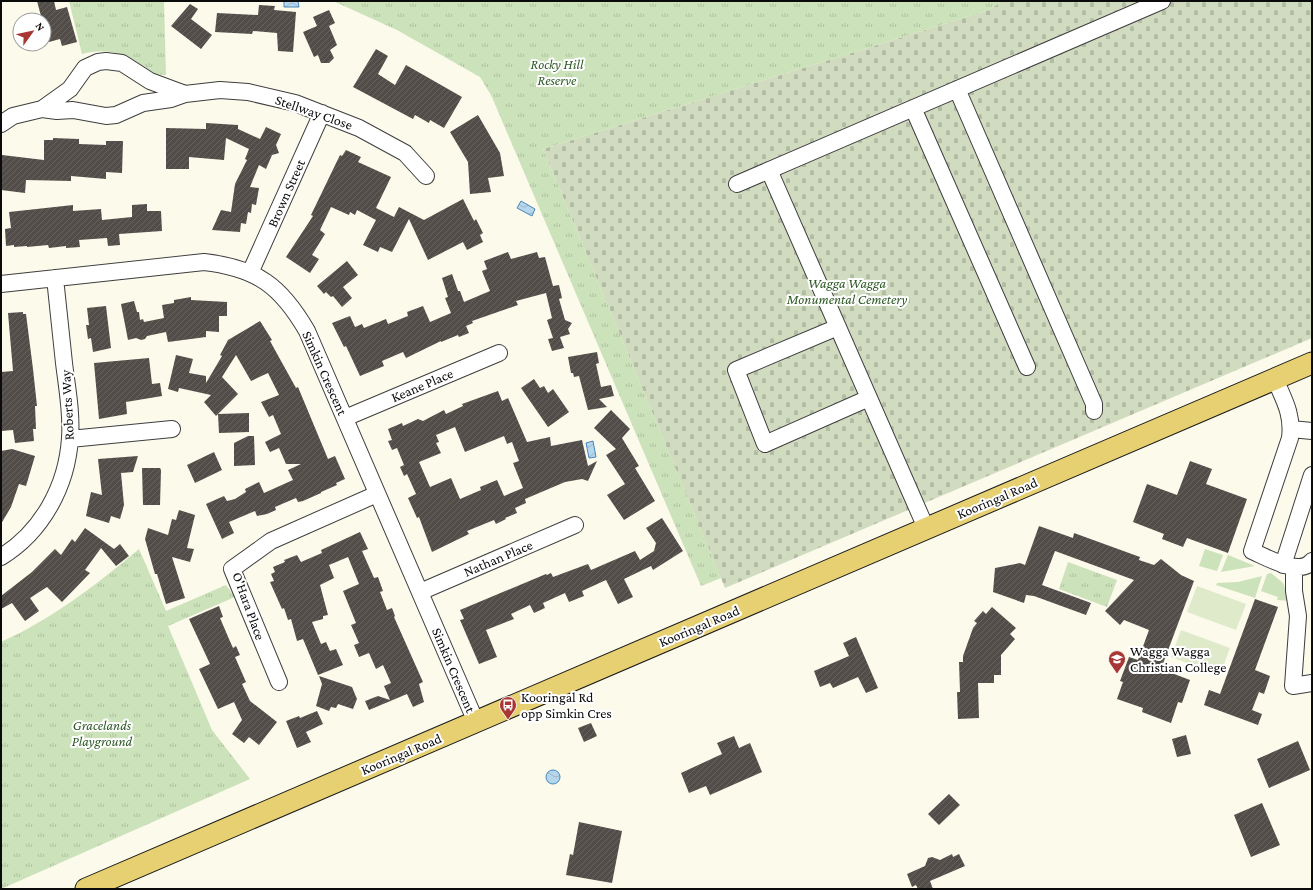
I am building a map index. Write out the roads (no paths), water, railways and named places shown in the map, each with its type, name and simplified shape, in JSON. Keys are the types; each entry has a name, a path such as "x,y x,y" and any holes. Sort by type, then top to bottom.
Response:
{"main road":[{"name":"Kooringal Road","path":"86,889 1312,363"}],"street":[{"path":"737,184 1162,1"},
{"name":"Stellway Close","path":"42,109 70,89 85,68 106,61 122,63 150,81 185,94"},
{"path":"956,89 1094,404 1094,411"},
{"name":"Stellway Close","path":"1,124 13,116 42,109 57,111 73,110 106,116 116,115 143,103 170,99 185,94 220,90 248,92 295,103 359,128 398,148 412,159 426,176"},
{"path":"913,108 1027,367"},
{"name":"Brown Street","path":"250,273 322,113"},
{"path":"769,170 926,528"},
{"name":"Simkin Crescent","path":"1,284 204,262 237,267 266,282 282,296 296,312 307,331 476,722"},
{"name":"Roberts Way","path":"1,557 28,536 46,513 59,488 70,439 70,413 55,278"},
{"path":"838,327 736,370 765,444 869,398"},
{"name":"Keane Place","path":"345,418 499,353"},
{"path":"1275,379 1288,408 1292,425 1252,551 1288,566 1300,568 1311,563 1312,561"},
{"path":"70,439 172,429"},
{"path":"1291,429 1312,431"},
{"path":"1312,475 1288,566 1294,591 1305,615 1293,686 1312,683"},
{"name":"O'Hara Place","path":"279,682 232,569 271,541 377,494"},
{"name":"Nathan Place","path":"420,592 575,525"}],"water":[{"path":"284,1 298,1 299,7 284,7"},
{"path":"521,201 535,209 532,216 517,208"},
{"path":"593,441 596,457 589,458 586,443"},
{"path":"550,770 556,770 560,774 560,780 556,784 550,784 546,780 546,774"}],"place":[{"name":"Wagga Wagga Christian College","path":"1117,674"},
{"name":"Kooringal Rd opp Simkin Cres","path":"508,720"}],"park label":[{"name":"Rocky Hill Reserve","path":"557,72"},
{"name":"Wagga Wagga Monumental Cemetery","path":"847,292"},
{"name":"Gracelands Playground","path":"102,734"}]}
